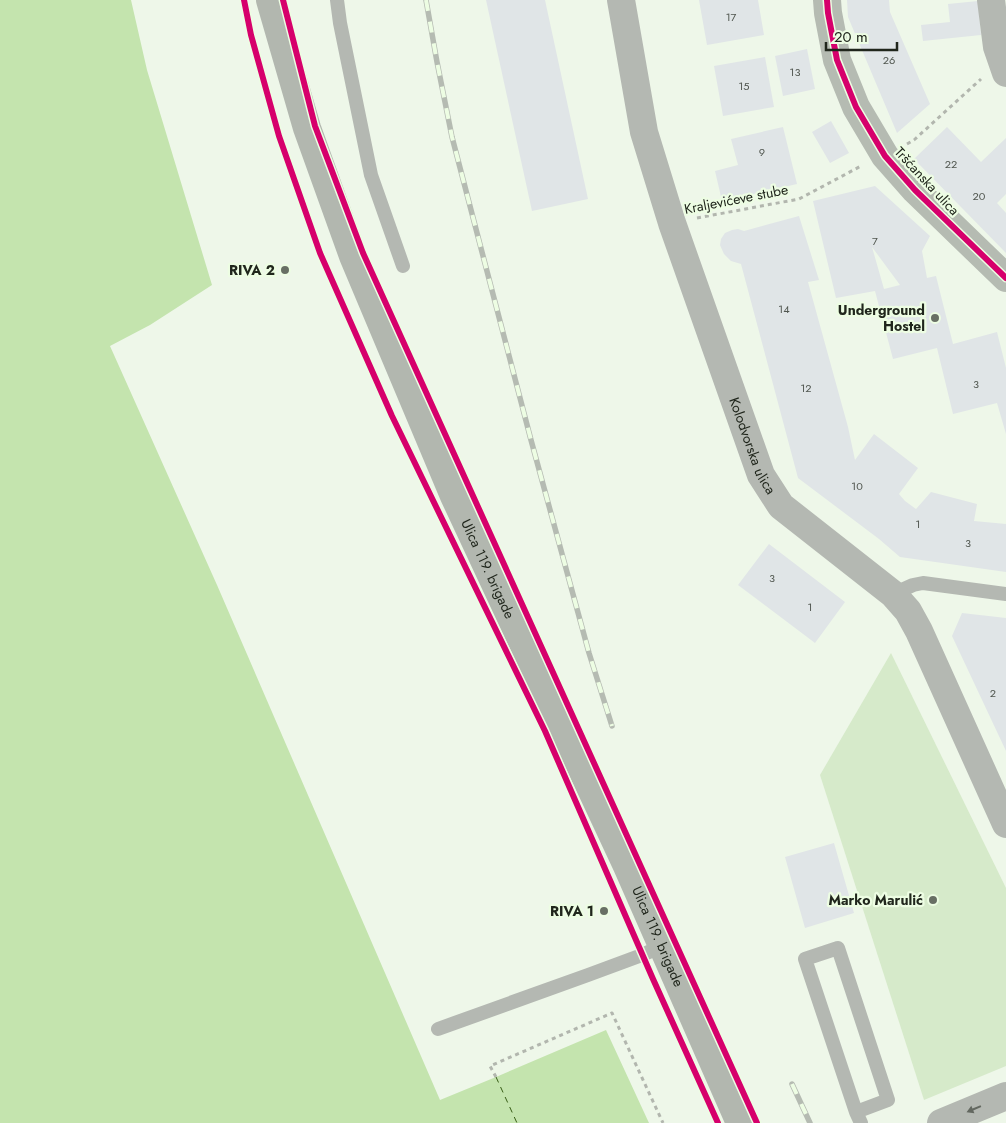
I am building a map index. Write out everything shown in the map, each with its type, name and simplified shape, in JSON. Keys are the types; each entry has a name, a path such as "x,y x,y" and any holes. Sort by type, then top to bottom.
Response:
{"main road":[{"name":"Ulica 119. brigade","path":"270,0 307,128 353,256 454,496 619,848 740,1123"},
{"name":"Tršćanska ulica","path":"827,0 837,60 856,107 885,156 915,190 1006,278"}],"street":[{"name":"Kolodvorska ulica","path":"621,0 644,132 672,223 761,475 780,506 893,594 908,611 919,631 1006,824"},
{"path":"991,0 997,47 1004,67"},
{"path":"941,1123 1006,1096"}],"lane":[{"path":"337,0 371,175 403,266"},
{"path":"893,594 913,585 923,583 1006,594"},
{"path":"438,1029 662,946"},
{"path":"838,948 888,1100 858,1118 805,959 838,948"}],"path":[{"path":"496,1077 490,1066 612,1013 663,1123"}],"shaded area":[{"path":"0,0 131,0 147,70 212,285 150,325 110,346 217,585 440,1100 606,1030 649,1123 0,1123"},
{"path":"891,653 1006,888 1006,1066 924,1100 820,775"}],"building":[{"path":"486,0 545,0 588,199 532,211"},
{"path":"699,0 758,0 764,35 707,45"},
{"path":"847,0 889,0 890,12 930,104 897,133 848,17"},
{"path":"978,1 981,35 923,41 921,25 950,22 948,4"},
{"path":"807,49 815,89 783,96 775,56"},
{"path":"765,57 774,107 723,116 714,66"},
{"path":"831,121 849,153 830,163 812,132"},
{"path":"783,127 797,184 722,201 715,171 738,165 731,139"},
{"path":"947,127 981,162 1006,138 1006,194 997,203 1006,213 1006,253 914,159"},
{"path":"875,186 930,236 922,251 927,278 936,276 953,344 997,332 1006,368 1006,434 997,403 953,414 937,348 893,359 875,291 836,298 813,201","holes":["872,247 900,285 884,289"]},
{"path":"799,216 819,280 808,282 848,427 855,460 874,434 918,468 899,494 916,509 931,492 977,504 974,521 1006,524 1006,572 900,557 798,478 741,264 731,261 724,254 720,245 725,233 732,230 744,231"},
{"path":"769,544 845,602 815,643 738,585"},
{"path":"962,613 1006,618 1006,751 952,636"},
{"path":"834,843 854,913 805,928 785,857"}],"ferry route":[{"path":"496,1077 517,1123"}],"railway":[{"path":"426,0 452,137 531,440 589,653 612,726"},
{"path":"792,1084 810,1123"}],"cycle path":[{"path":"244,0 251,35 279,136 320,253 392,416 545,731 718,1123"},
{"path":"283,0 315,126 363,253 757,1123"},
{"path":"827,0 837,60 856,107 885,156 915,190 1006,278"}],"place":[{"name":"RIVA 2","path":"285,270"},
{"name":"Underground Hostel","path":"935,318"},
{"name":"Marko Marulić","path":"933,900"},
{"name":"RIVA 1","path":"604,911"}]}
